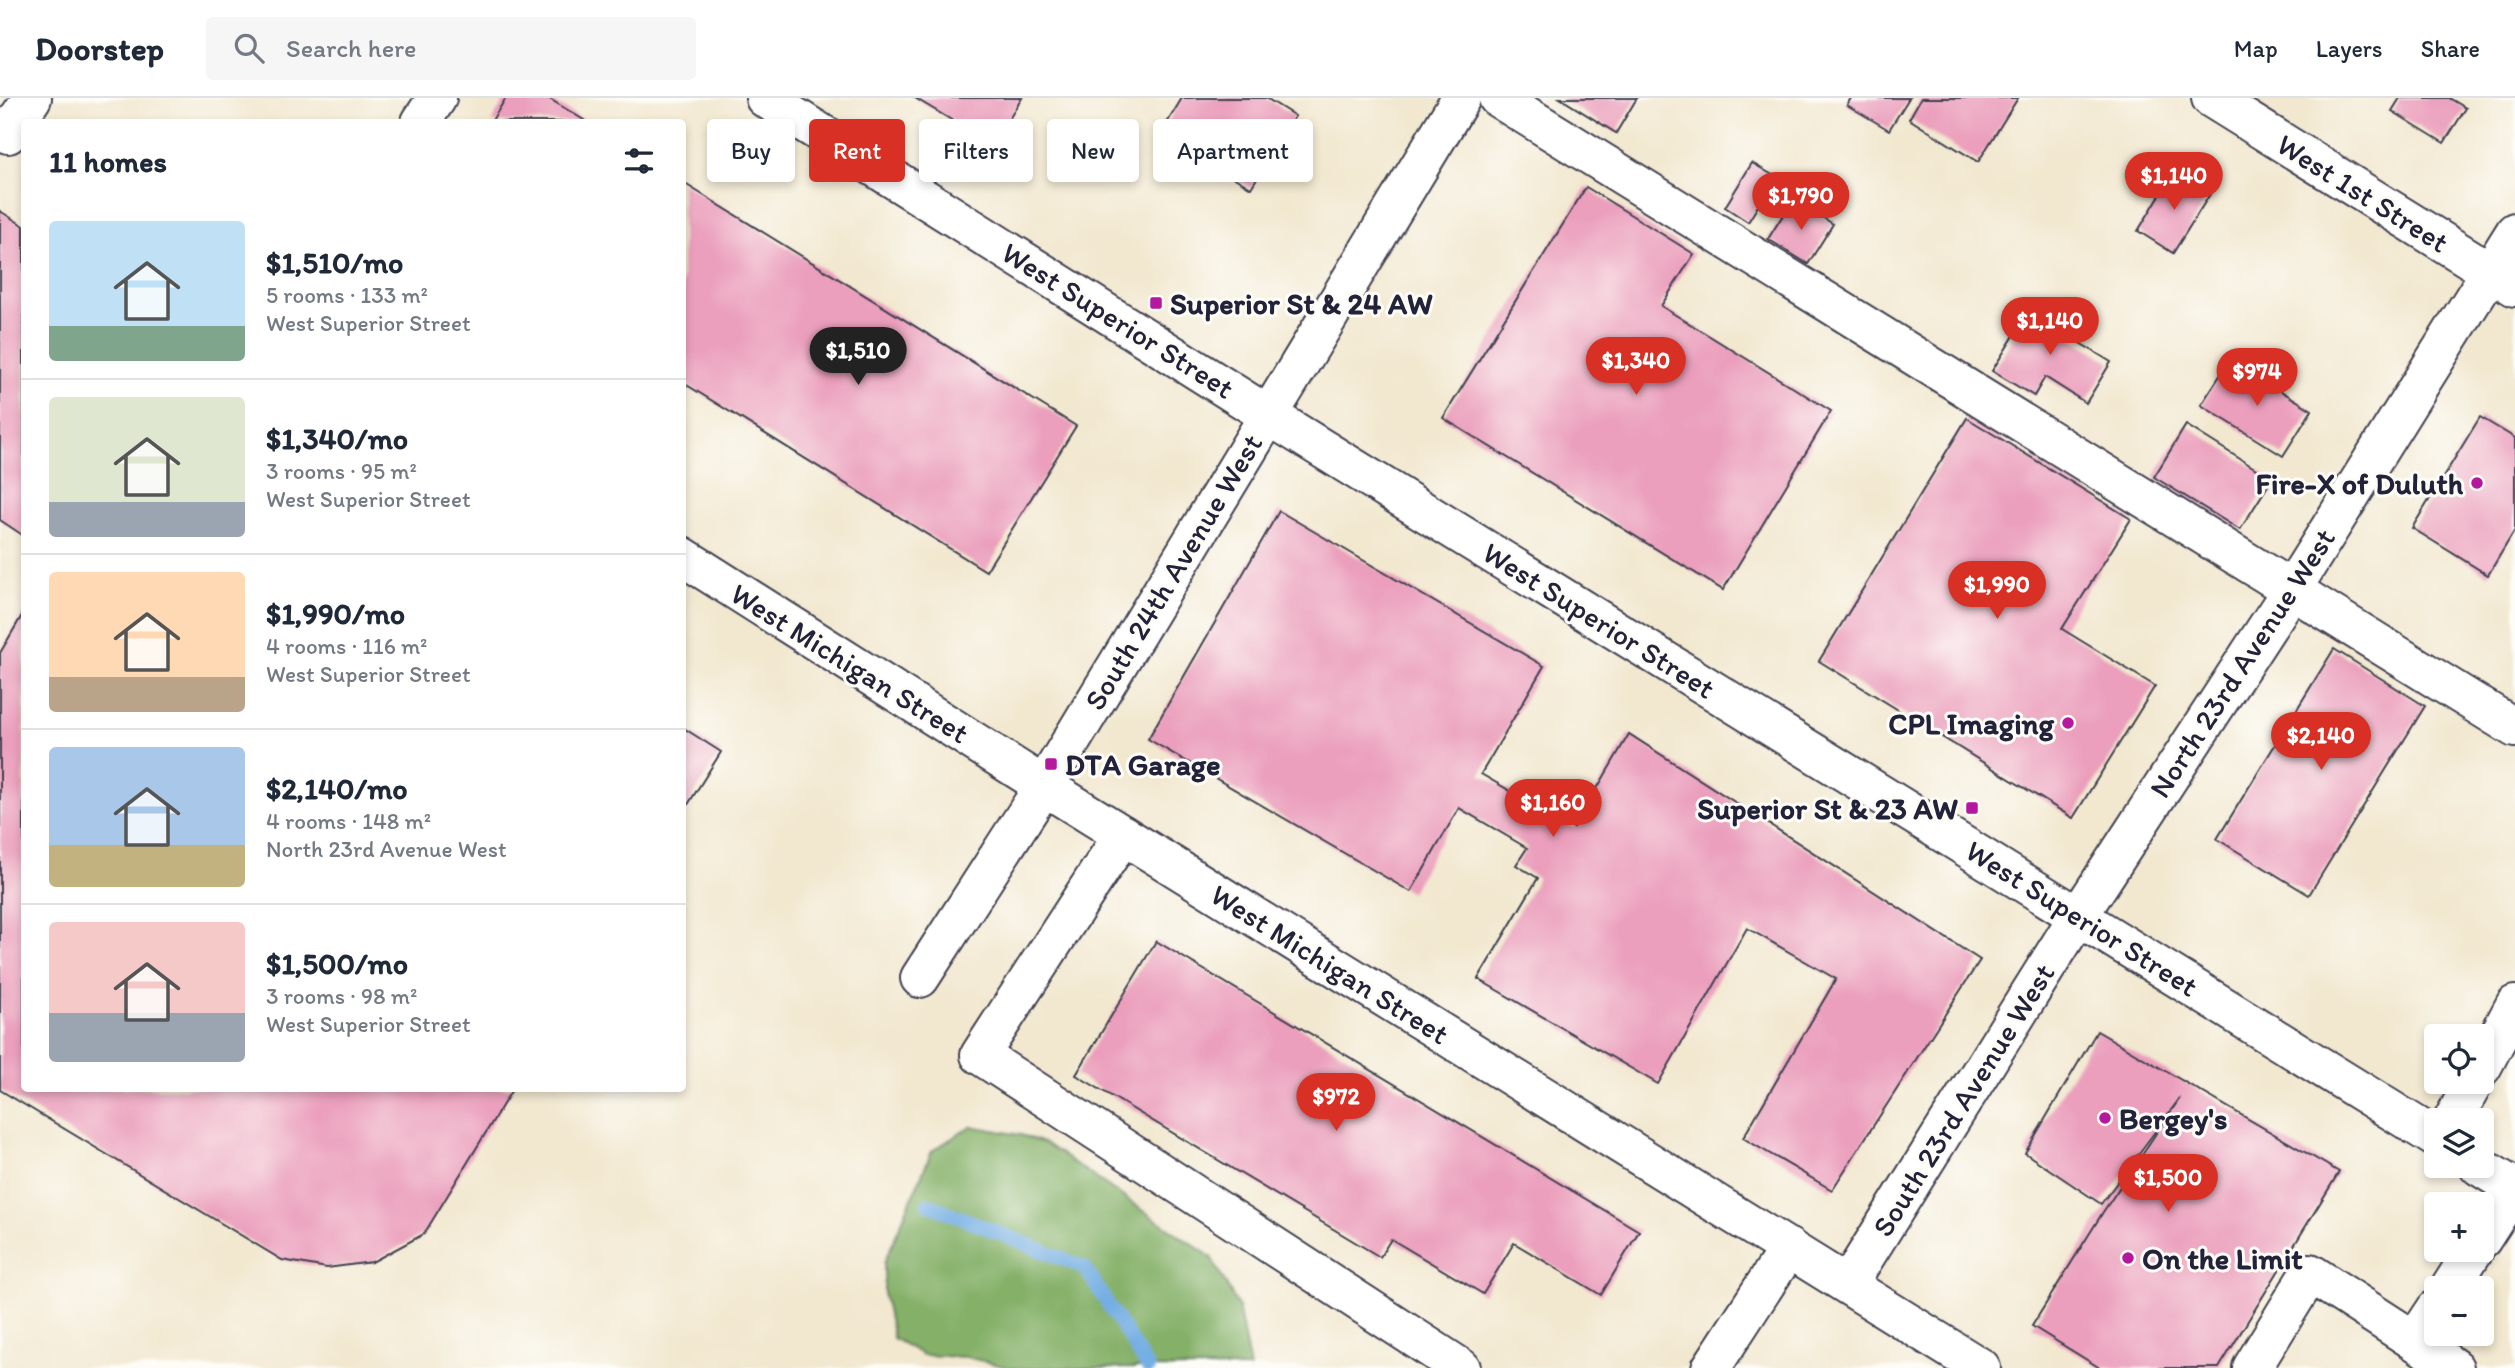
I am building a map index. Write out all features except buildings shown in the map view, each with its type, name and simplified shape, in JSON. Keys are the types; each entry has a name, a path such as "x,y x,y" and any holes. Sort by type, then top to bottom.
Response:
{"street":[{"path":"11,135 32,98"},
{"path":"423,119 437,98"},
{"name":"West Superior Street","path":"765,98 1268,415 2424,1131"},
{"name":"South 24th Avenue West","path":"920,978 1044,786 1461,98"},
{"path":"1498,98 2515,727"},
{"name":"West 1st Street","path":"2211,98 2502,279"},
{"name":"North 23rd Avenue West","path":"2079,915 2292,589 2502,279 2515,232"},
{"name":"West Michigan Street","path":"686,559 1044,786 1980,1368"},
{"path":"1123,835 980,1055 1461,1368"},
{"name":"South 23rd Avenue West","path":"1848,1284 2079,915"},
{"path":"2494,1044 2515,1005"},
{"path":"2494,1175 2515,1188 2494,1220"},
{"path":"1711,1368 1789,1248"},
{"path":"2252,1368 2310,1273 2454,1368"},
{"path":"2415,1341 2424,1327"}],"green space":[{"path":"971,1126 1021,1135 1046,1144 1211,1257 1238,1306 1250,1368 1011,1368 966,1357 923,1355 893,1338 884,1296 884,1263 932,1151"}],"waterway":[{"path":"928,1204 1085,1268 1148,1368"}],"place":[{"name":"Superior St & 24 AW","path":"1156,303"},
{"name":"Fire-X of Duluth","path":"2477,483"},
{"name":"CPL Imaging","path":"2068,723"},
{"name":"DTA Garage","path":"1051,764"},
{"name":"Superior St & 23 AW","path":"1972,808"},
{"name":"Bergey's","path":"2105,1118"},
{"name":"On the Limit","path":"2128,1258"}]}
